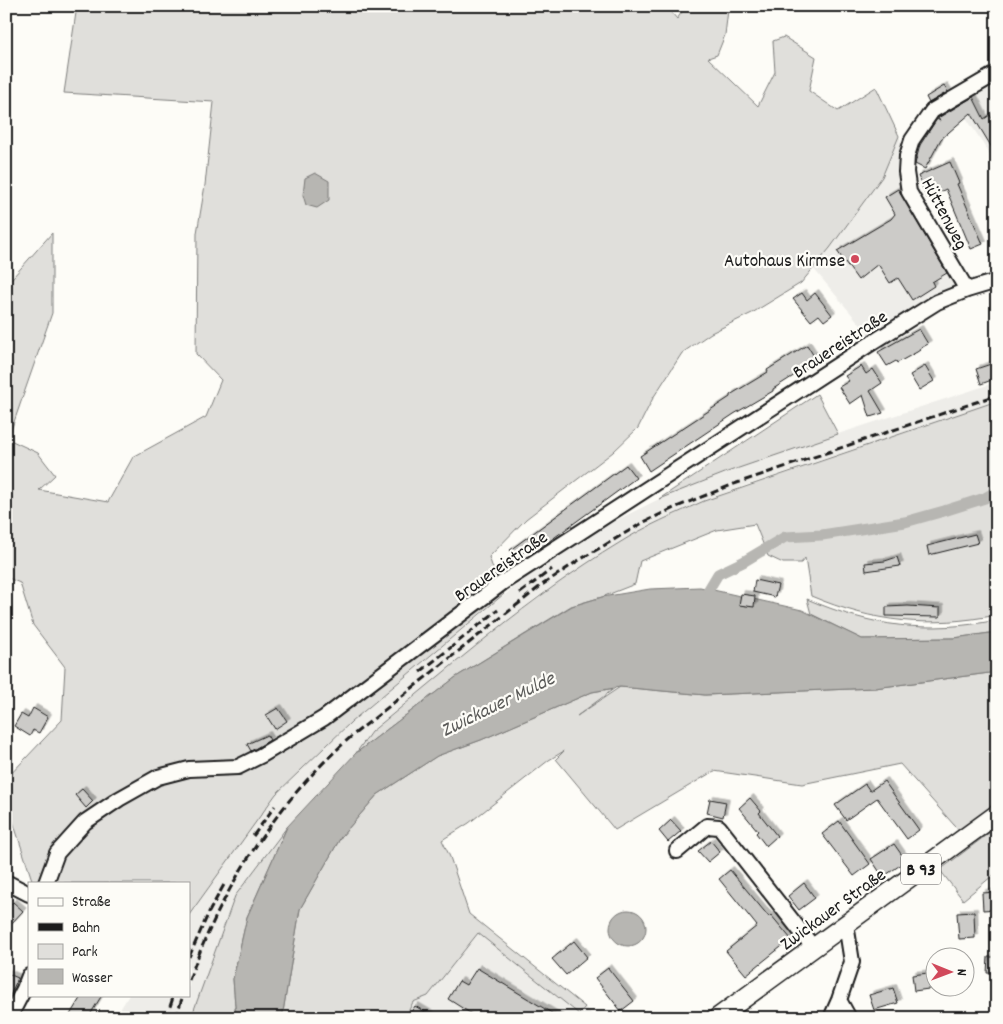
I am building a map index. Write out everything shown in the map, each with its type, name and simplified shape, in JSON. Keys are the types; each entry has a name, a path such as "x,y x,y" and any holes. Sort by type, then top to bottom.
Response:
{"main road":[{"name":"Zwickauer Straße","path":"717,1018 997,814"}],"street":[{"name":"Hüttenweg","path":"967,290 909,192 906,172 907,156 912,140 932,111 997,73"},
{"name":"Brauereistraße","path":"46,882 57,853 85,822 119,798 158,777 189,769 238,768 318,722 502,583 937,302 997,281"},
{"path":"677,851 707,826 719,827 814,947"},
{"path":"6,882 28,893"},
{"path":"831,1018 852,962 846,924"},
{"path":"9,1018 28,979"},
{"path":"839,1000 849,1018"}],"shaded area":[{"path":"997,75 997,167 956,103"},
{"path":"899,136 907,156 906,172 967,290 875,342 813,268 882,177"},
{"path":"997,382 997,401 738,488 667,517 620,542 537,597 371,732 356,753 286,828 235,896 191,1018 115,1018 128,996 190,996 190,914 276,794 351,722 530,574 611,523 659,499 698,482"},
{"path":"478,933 579,1014 585,1007 595,1018 405,1018 413,1002 428,996"}],"green space":[{"path":"77,6 666,6 677,19 686,6 730,6 725,35 717,55 708,58 758,106 775,72 773,41 784,37 816,57 809,91 838,111 876,87 899,136 882,177 830,248 801,283 752,313 711,333 682,353 653,398 638,428 613,452 526,519 489,557 501,591 504,594 351,722 276,794 190,914 190,882 33,882 6,800 6,779 62,720 65,667 33,625 20,583 6,577 6,285 52,233 52,313 8,439 38,453 55,475 39,490 108,502 133,457 206,417 221,380 196,354 197,233 205,185 214,102 64,93"},
{"path":"817,394 838,434 730,471 659,499"},
{"path":"997,401 997,615 972,619 925,622 880,617 858,612 811,596 805,558 801,563 783,563 768,556 755,524 717,530 640,561 635,584 602,597 571,606 456,677 356,753 371,732 492,633 554,586 640,531 704,501"},
{"path":"807,599 854,616 900,625 947,627 997,620 997,632 954,638 862,639 811,614"},
{"path":"997,672 997,809 962,834 900,764 802,784 714,771 615,830 556,759 564,751 549,760 469,823 442,840 450,857 469,914 585,1007 579,1014 478,933 428,996 413,1002 405,1018 282,1018 300,909 341,837 377,795 437,756 481,740 592,692 615,688 577,716 620,687 705,695 875,688"},
{"path":"287,827 247,917 233,979 236,1018 191,1018 235,896"},
{"path":"997,827 997,872 963,900 940,870"}],"water":[{"path":"315,173 329,181 329,200 317,208 306,205 303,195 305,178"},
{"name":"Zwickauer Mulde","path":"700,587 802,610 862,639 954,638 997,632 997,672 875,688 705,695 620,687 592,692 481,740 437,756 377,795 341,837 300,909 282,1018 236,1018 233,979 247,917 287,827 356,753 456,677 572,606 602,597 650,589"},
{"path":"628,910 635,911 641,915 645,921 645,935 641,941 635,945 628,946 621,945 615,941 611,935 610,928 611,921 615,915 621,911"}],"building":[{"path":"944,86 948,92 929,103 926,97"},
{"path":"973,97 984,119 990,115 997,128 997,156 971,113 941,139 925,169 915,164 920,145 937,119 940,121 938,118"},
{"path":"950,162 959,183 957,184 983,244 971,249 946,189 927,198 918,176"},
{"path":"898,189 947,273 932,282 934,286 912,300 898,278 890,283 878,264 858,280 837,251 891,219 895,214 885,197"},
{"path":"802,293 807,300 815,293 832,315 824,321 819,315 811,321 793,299"},
{"path":"919,329 928,344 897,363 896,361 887,366 878,352"},
{"path":"807,345 817,361 649,471 640,456"},
{"path":"997,362 997,378 981,384 976,369"},
{"path":"861,366 866,374 873,369 882,383 870,391 883,413 870,417 863,395 850,404 839,387 849,381 845,376"},
{"path":"925,366 934,381 919,390 910,375"},
{"path":"626,465 636,478 540,548 536,543 517,558 510,550"},
{"path":"975,534 978,543 929,555 927,546"},
{"path":"897,557 900,566 866,571 865,563 885,561"},
{"path":"755,580 778,585 775,597 753,592"},
{"path":"741,594 755,596 754,607 739,605"},
{"path":"886,607 940,608 940,617 886,616"},
{"path":"33,708 48,717 39,733 33,730 30,736 14,726 21,714 28,718"},
{"path":"278,708 287,721 275,729 266,715"},
{"path":"267,735 270,740 251,751 247,744"},
{"path":"884,781 919,830 907,839 877,798 846,820 835,805 865,784 870,791"},
{"path":"82,789 93,801 86,808 75,795"},
{"path":"750,798 777,836 766,846 756,833 758,831 739,808"},
{"path":"710,799 726,802 723,817 707,813"},
{"path":"671,820 681,831 668,842 659,831"},
{"path":"839,821 870,864 854,876 822,834"},
{"path":"711,841 720,852 708,862 698,851"},
{"path":"894,844 906,861 883,877 871,859"},
{"path":"730,870 769,917 771,915 791,939 746,975 726,951 757,926 719,879"},
{"path":"804,883 815,898 799,910 788,896"},
{"path":"997,892 997,909 983,910 982,893"},
{"path":"13,902 23,911 11,924 6,920 6,909"},
{"path":"974,912 975,938 959,939 957,913"},
{"path":"574,941 587,957 566,975 552,959"},
{"path":"988,957 997,957 997,973 987,973"},
{"path":"477,968 560,1018 495,1018 485,1011 481,1018 478,1018 448,999 459,981 466,985"},
{"path":"608,968 634,1001 621,1011 595,978"},
{"path":"6,973 18,978 6,1004"},
{"path":"926,973 926,989 914,991 912,975"},
{"path":"893,988 898,1003 874,1010 869,995"},
{"path":"81,996 101,996 88,1018 68,1018"},
{"path":"415,1006 435,1018 407,1018"}],"waterway":[{"path":"709,589 718,574 743,562 785,537 822,535 905,522 985,498 997,491"}],"railway":[{"path":"190,978 218,911 236,879 255,847 300,788 353,735 542,585 576,562 644,522 674,508 734,484 997,395"},
{"path":"520,593 552,569"},
{"path":"420,672 498,610"},
{"path":"253,836 275,806"},
{"path":"190,955 209,912 225,883"},
{"path":"166,1018 174,996"},
{"path":"176,1018 183,996"}],"place":[{"name":"Autohaus Kirmse","path":"855,259"}]}
